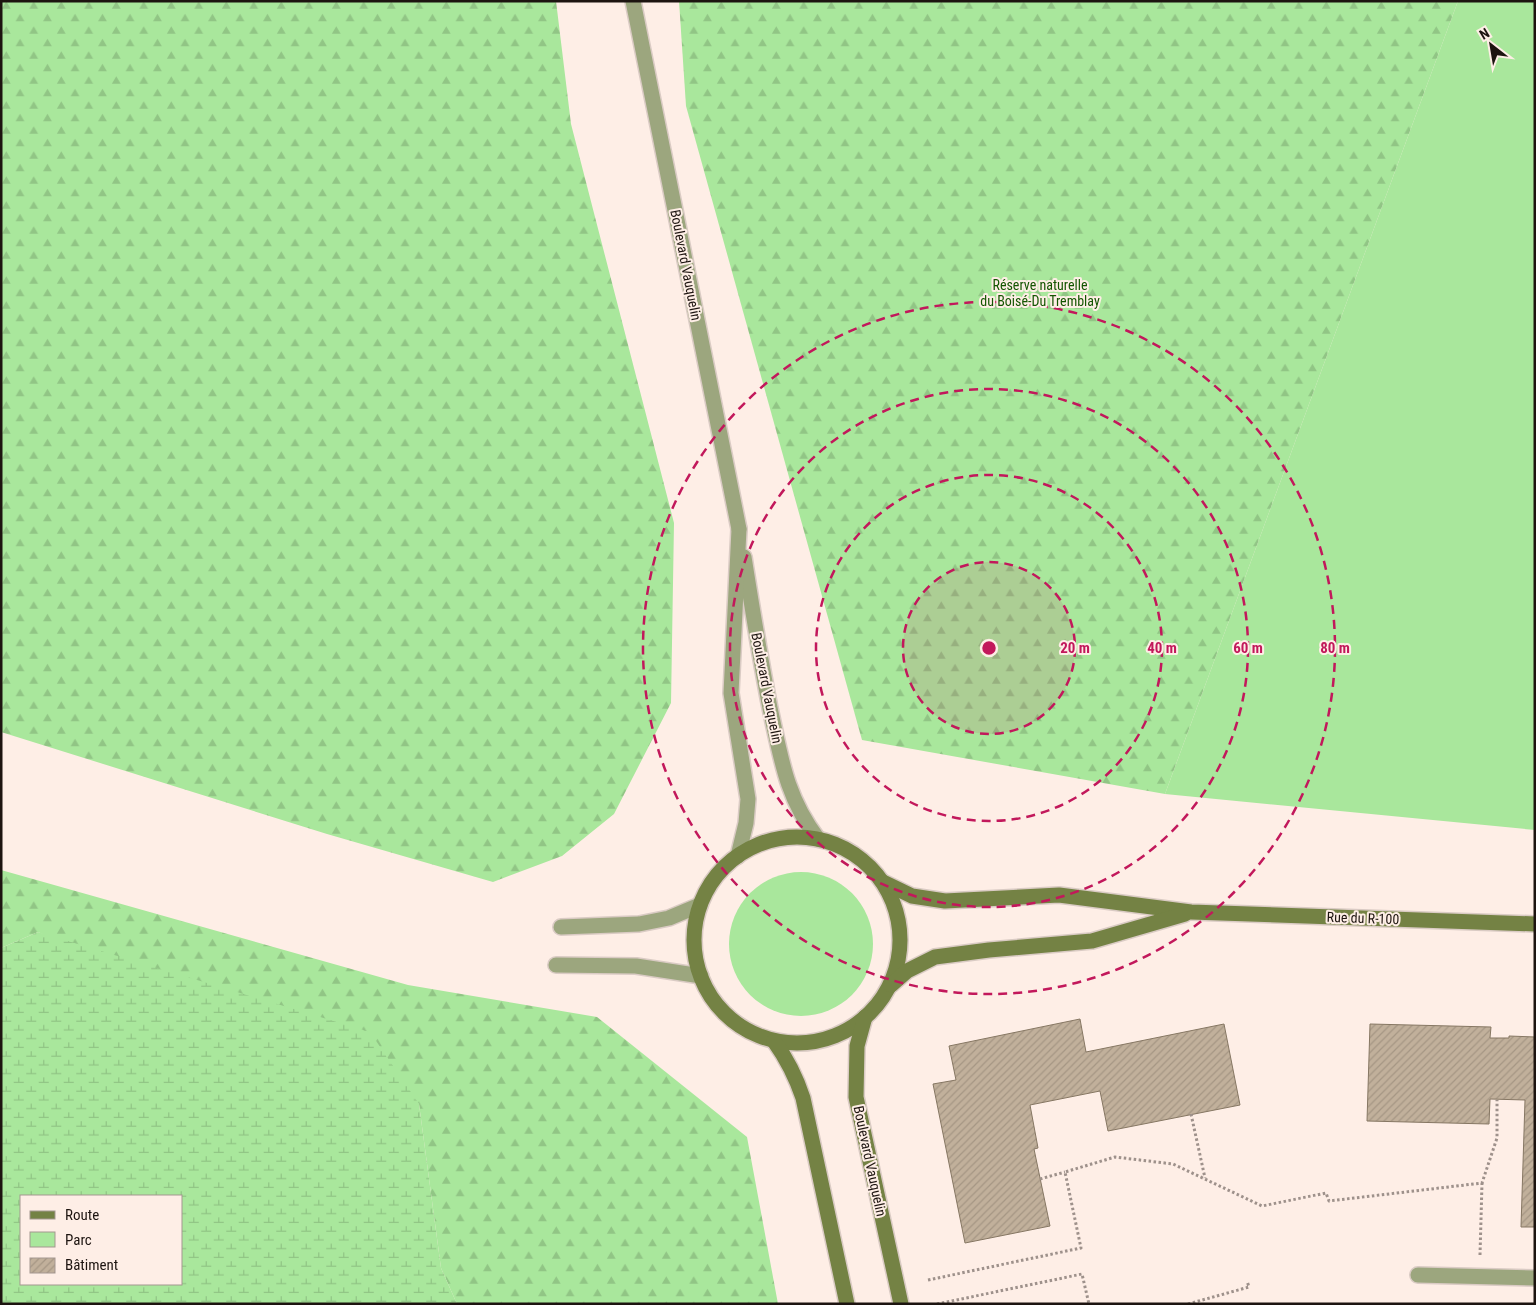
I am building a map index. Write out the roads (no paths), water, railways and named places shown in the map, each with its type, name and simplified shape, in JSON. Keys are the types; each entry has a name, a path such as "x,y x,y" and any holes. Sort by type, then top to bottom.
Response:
{"street":[{"name":"Boulevard Vauquelin","path":"632,1 740,528 764,677 781,758 789,790 806,824 818,839"},
{"name":"Boulevard Vauquelin","path":"738,856 746,823 748,799 731,694 740,528"},
{"path":"797,837 818,839 837,845 854,854 870,866 883,882 899,922 900,944 897,966 889,987 878,1003 865,1017 849,1028 832,1037 803,1042 774,1040 755,1034 737,1024 709,994 696,959 694,941 695,922 700,905 709,886 722,870 738,856 756,846 776,839 797,837"},
{"name":"Rue du R-100","path":"883,882 912,896 944,901 1059,895 1191,912 1535,924"},
{"path":"561,927 639,924 669,918 700,905"},
{"name":"Rue du R-100","path":"889,987 907,971 936,957 989,950 1092,941 1191,912"},
{"path":"556,965 636,966 701,976"},
{"name":"Boulevard Vauquelin","path":"865,1017 857,1046 856,1097 901,1304"},
{"path":"774,1040 786,1057 803,1098 846,1304"},
{"path":"1418,1275 1535,1278"}],"park label":[{"name":"Réserve naturelle du Boisé-Du Tremblay","path":"1040,294"}]}
